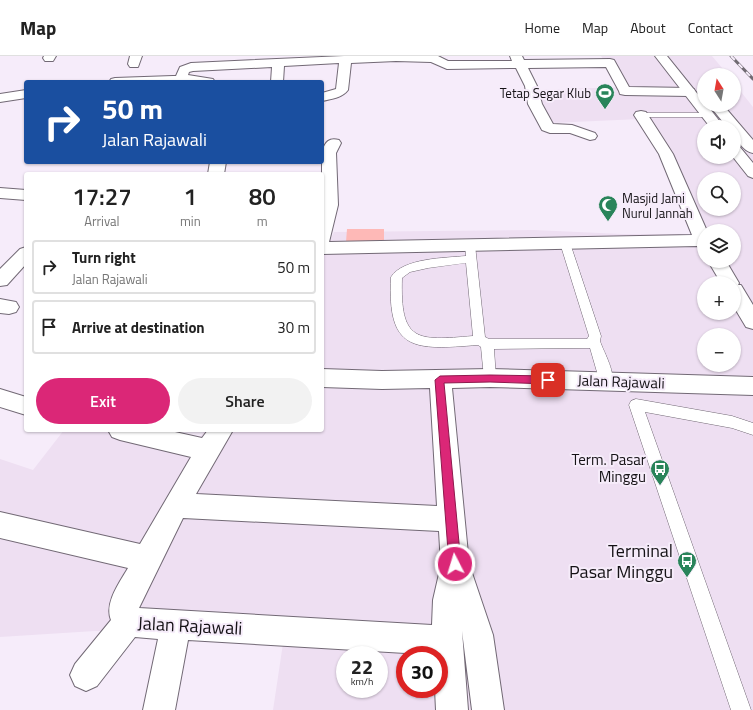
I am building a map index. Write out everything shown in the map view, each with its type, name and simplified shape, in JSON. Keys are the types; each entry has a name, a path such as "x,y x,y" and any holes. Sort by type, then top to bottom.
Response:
{"street":[{"path":"661,56 689,92 697,98"},
{"path":"676,56 685,67"},
{"path":"181,78 184,70 191,67 278,62 432,58 447,65 519,60 607,60 631,91 689,92"},
{"path":"324,96 338,93 342,90 345,60"},
{"path":"519,60 531,86 535,104 547,127 550,129 572,129 590,136"},
{"path":"277,80 278,62"},
{"path":"174,80 181,78 195,80"},
{"path":"0,98 24,94"},
{"path":"714,112 753,149"},
{"path":"642,115 666,154 697,227"},
{"path":"324,230 330,205 329,153 331,146 334,143"},
{"path":"741,158 753,173"},
{"path":"0,193 24,195"},
{"path":"324,248 471,252 565,243 697,241"},
{"path":"0,280 24,255"},
{"path":"741,302 753,322"},
{"name":"Jalan Rajawali","path":"324,378 440,380 490,378 753,386"},
{"path":"440,380 455,564 478,635 488,710"},
{"path":"139,432 214,440"},
{"name":"Jalan Rajawali","path":"214,440 126,600 123,614 128,622 447,641"},
{"path":"177,505 452,519"},
{"path":"0,525 135,556 147,561"},
{"path":"452,710 447,641 447,600 455,564"},
{"path":"86,675 128,622"},
{"path":"159,710 176,625"}],"lane":[{"path":"642,115 662,115 697,112"},
{"path":"565,243 595,336 594,341 605,372 606,382"},
{"path":"490,378 483,342 471,252 406,269 397,277 396,290 399,314 407,334 418,340 437,343 483,342 581,346 594,341"},
{"path":"741,710 636,404 732,422 753,429"}],"shaded area":[{"path":"601,56 712,56 722,68 697,68 697,112 741,112 741,92 753,107 753,710 273,710 284,637 95,631 0,637 0,459 33,470 62,432 159,432 197,442 204,432 324,432 324,253 334,232 534,230 622,234 697,234 697,268 741,268 741,224 698,224 640,119 551,123 537,90 622,87"},
{"path":"347,229 384,229 384,242 346,242"}],"railway":[{"path":"731,56 753,79"}],"place":[{"name":"Tetap Segar Klub","path":"605,110"},
{"name":"Masjid Jami Nurul Jannah","path":"608,222"},
{"name":"Term. Pasar Minggu","path":"660,486"},
{"name":"Terminal Pasar Minggu","path":"687,578"}],"route":[{"path":"455,564 440,380 490,378 548,380"}]}
